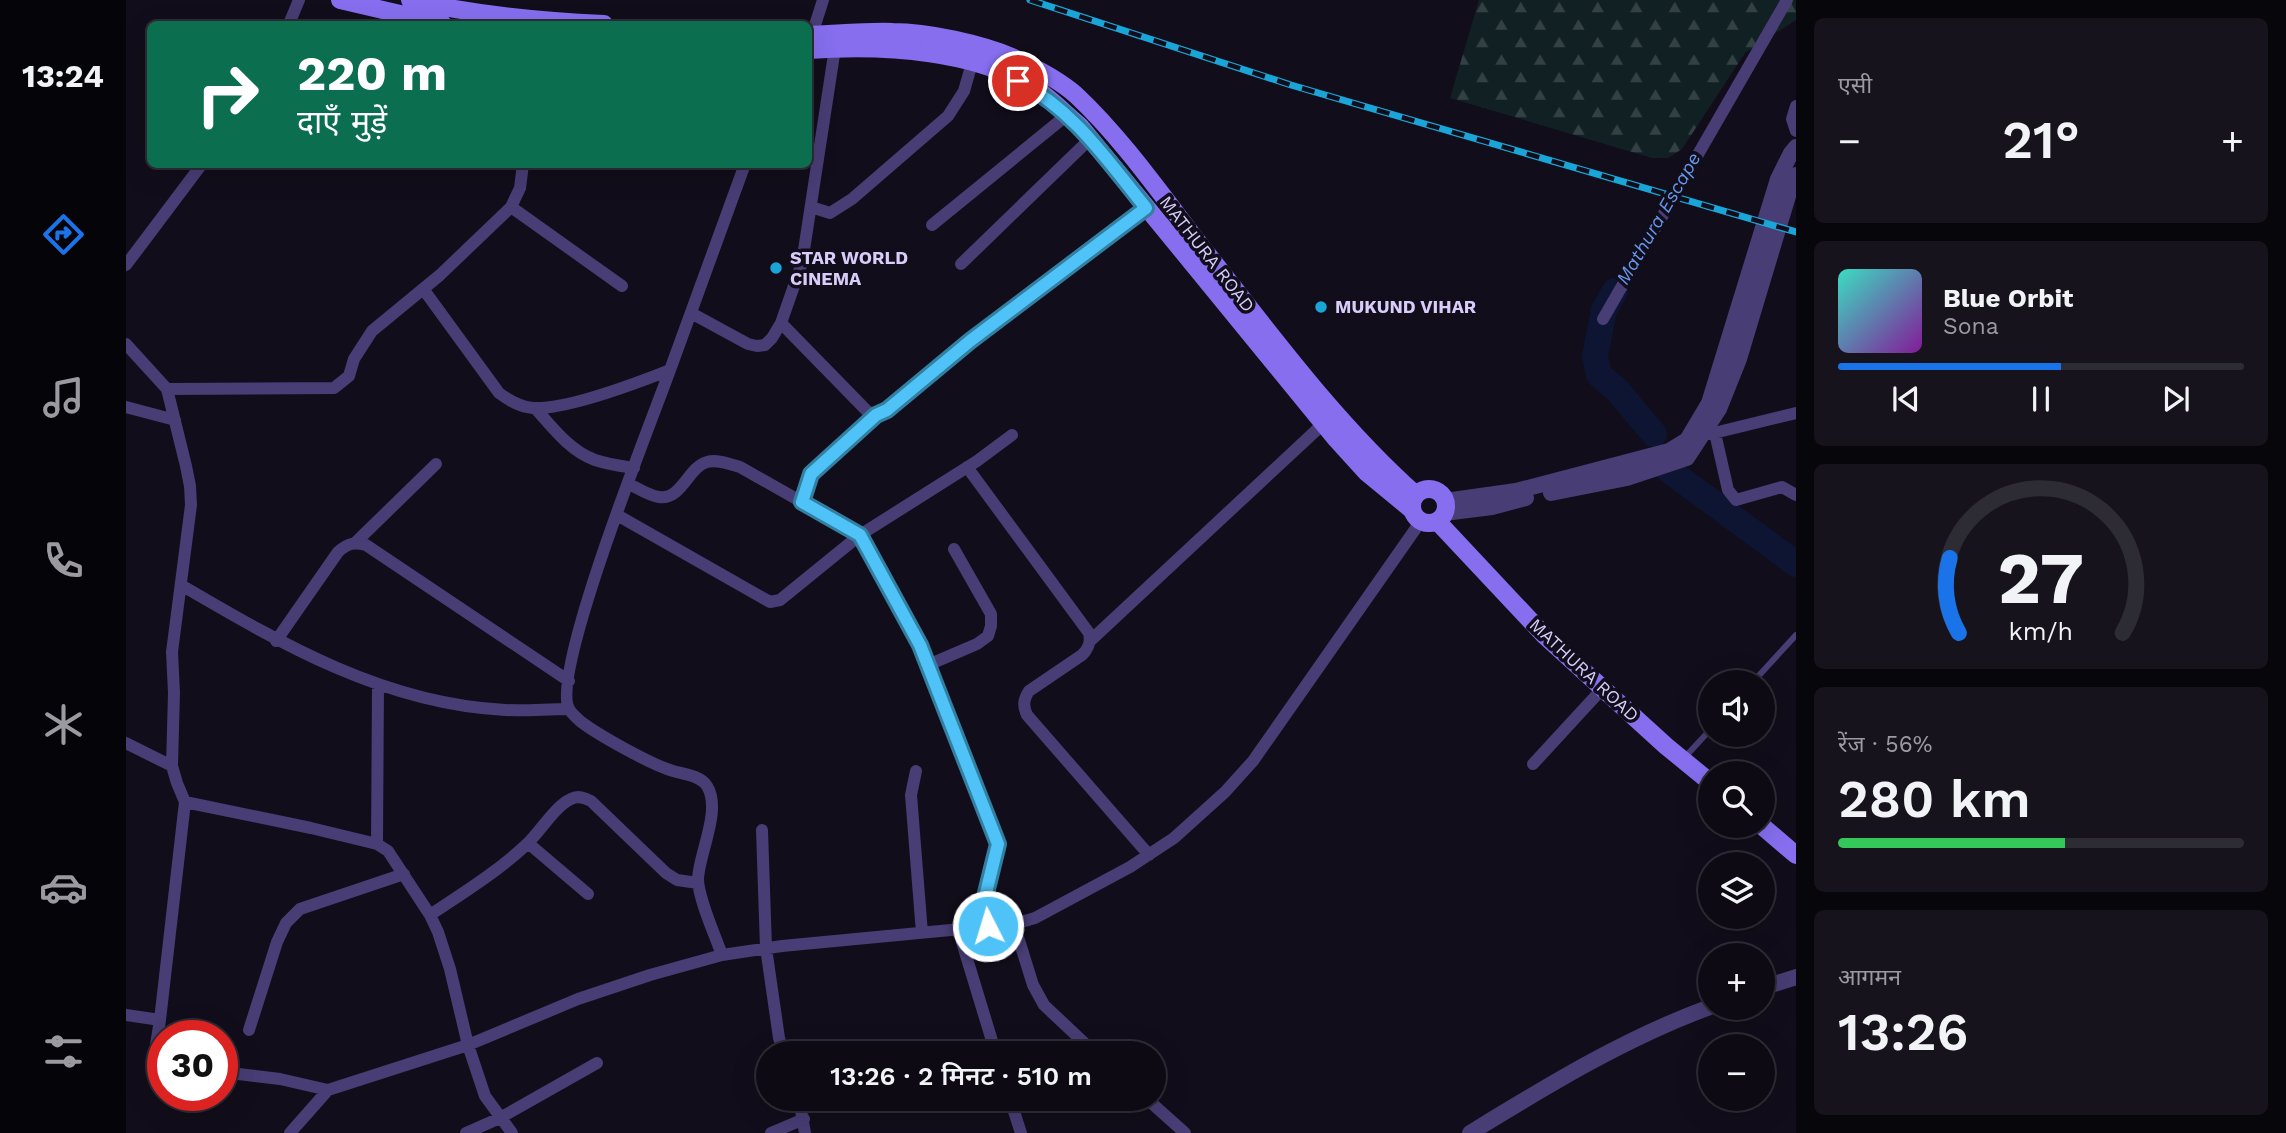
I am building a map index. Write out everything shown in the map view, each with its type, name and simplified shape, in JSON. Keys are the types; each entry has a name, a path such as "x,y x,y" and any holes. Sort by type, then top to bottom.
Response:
{"main road":[{"path":"340,0 387,18 415,21"},
{"path":"410,0 472,13 536,21"},
{"name":"MATHURA ROAD","path":"812,41 896,32 957,40 1011,56 1049,75 1075,94 1112,135 1323,424 1366,472 1429,510"},
{"name":"MATHURA ROAD","path":"812,42 835,48 901,49 954,58 995,69 1041,93 1090,139 1146,208 1260,335 1429,510 1544,635 1698,772"},
{"path":"1775,837 1796,855"}],"street":[{"path":"290,21 299,0"},
{"path":"812,32 823,0"},
{"path":"1603,319 1787,0"},
{"path":"691,313 757,346 765,345 781,323 802,262 835,48"},
{"path":"811,207 830,213 852,199 947,116 964,91 972,63"},
{"path":"1796,106 1792,120 1796,131"},
{"path":"932,225 1067,115"},
{"path":"961,264 1090,139"},
{"path":"289,1133 328,1090 468,1045 579,999 650,975 722,955 766,948 1014,924 1035,918 1149,855 1174,838 1225,792 1253,761 1429,510 1516,491 1669,451 1687,440 1709,403 1779,179 1796,147"},
{"path":"126,265 199,168"},
{"path":"167,389 334,388 349,376 355,359 372,331 424,290 511,208 520,188 522,168"},
{"path":"722,955 701,899 698,883 699,868 711,823 708,787 693,776 669,770 623,747 580,721 569,709 567,696 574,645 586,601 744,168"},
{"path":"1429,510 1492,507 1565,489 1627,478 1687,458 1709,435 1739,359 1796,174"},
{"path":"511,208 622,286"},
{"path":"802,502 811,474 876,415 887,410 970,341 1146,208"},
{"path":"424,290 499,393 513,403 550,408 670,370"},
{"path":"781,323 867,411 876,415"},
{"path":"126,344 167,389 191,496 172,652 172,766 185,802 160,1020 126,1015"},
{"path":"126,407 174,420"},
{"path":"535,408 565,441 581,453 595,460 634,468"},
{"path":"1709,435 1796,413"},
{"path":"1090,641 1323,424"},
{"path":"617,515 770,602 780,600 860,535 1012,435"},
{"path":"1709,435 1728,490 1737,500 1782,487 1796,495"},
{"path":"629,484 659,497 669,496 707,461 721,462 740,467 860,535 920,645 998,844 985,897 988,926"},
{"path":"356,542 436,464"},
{"path":"967,467 1089,632 1088,649 1082,655 1029,691 1024,708 1027,715 1149,855"},
{"path":"276,640 338,552 346,544 356,542 366,545 569,681"},
{"path":"928,665 977,644 988,636 991,626 991,614 954,549"},
{"path":"181,585 276,640 331,667 378,685 452,704 505,710 569,709"},
{"path":"377,844 378,685"},
{"path":"1533,764 1603,688"},
{"path":"126,743 172,766"},
{"path":"916,771 911,795 922,933"},
{"path":"430,915 506,863 573,797 583,797 591,801 677,880 698,883"},
{"path":"185,802 311,828 377,844 388,850 430,915 450,969 468,1045 485,1096 512,1133"},
{"path":"762,830 766,948 780,1041"},
{"path":"528,843 588,894"},
{"path":"249,1030 276,942 286,923 300,909 404,874"},
{"path":"1014,924 1033,985 1044,1004 1082,1041"},
{"path":"958,929 992,1041"},
{"path":"1775,984 1796,977"},
{"path":"1470,1133 1540,1090 1609,1053 1698,1012"},
{"path":"466,1133 500,1118 597,1063"},
{"path":"238,1074 279,1079 328,1090"},
{"path":"802,1111 805,1133"},
{"path":"1014,1111 1021,1133"},
{"path":"1160,1111 1185,1133"},
{"path":"771,1133 804,1119"}],"lane":[{"path":"1764,670 1796,635"},
{"path":"1683,760 1698,743"}],"green space":[{"path":"1479,0 1796,0 1796,20 1745,53 1682,149 1668,158 1652,158 1450,98"}],"waterway":[{"name":"Mathura Escape","path":"1615,291 1604,310 1595,356 1599,375 1616,389 1654,434"},
{"name":"Mathura Escape","path":"1667,469 1796,564"}],"railway":[{"path":"1030,0 1291,85 1796,232"}],"place":[{"name":"STAR WORLD CINEMA","path":"776,268"},
{"name":"MUKUND VIHAR","path":"1321,307"}],"route":[{"path":"988,926 985,897 998,844 920,645 860,535 802,502 811,474 876,415 887,410 970,341 1146,208 1080,126 1041,93 1018,81"}]}
